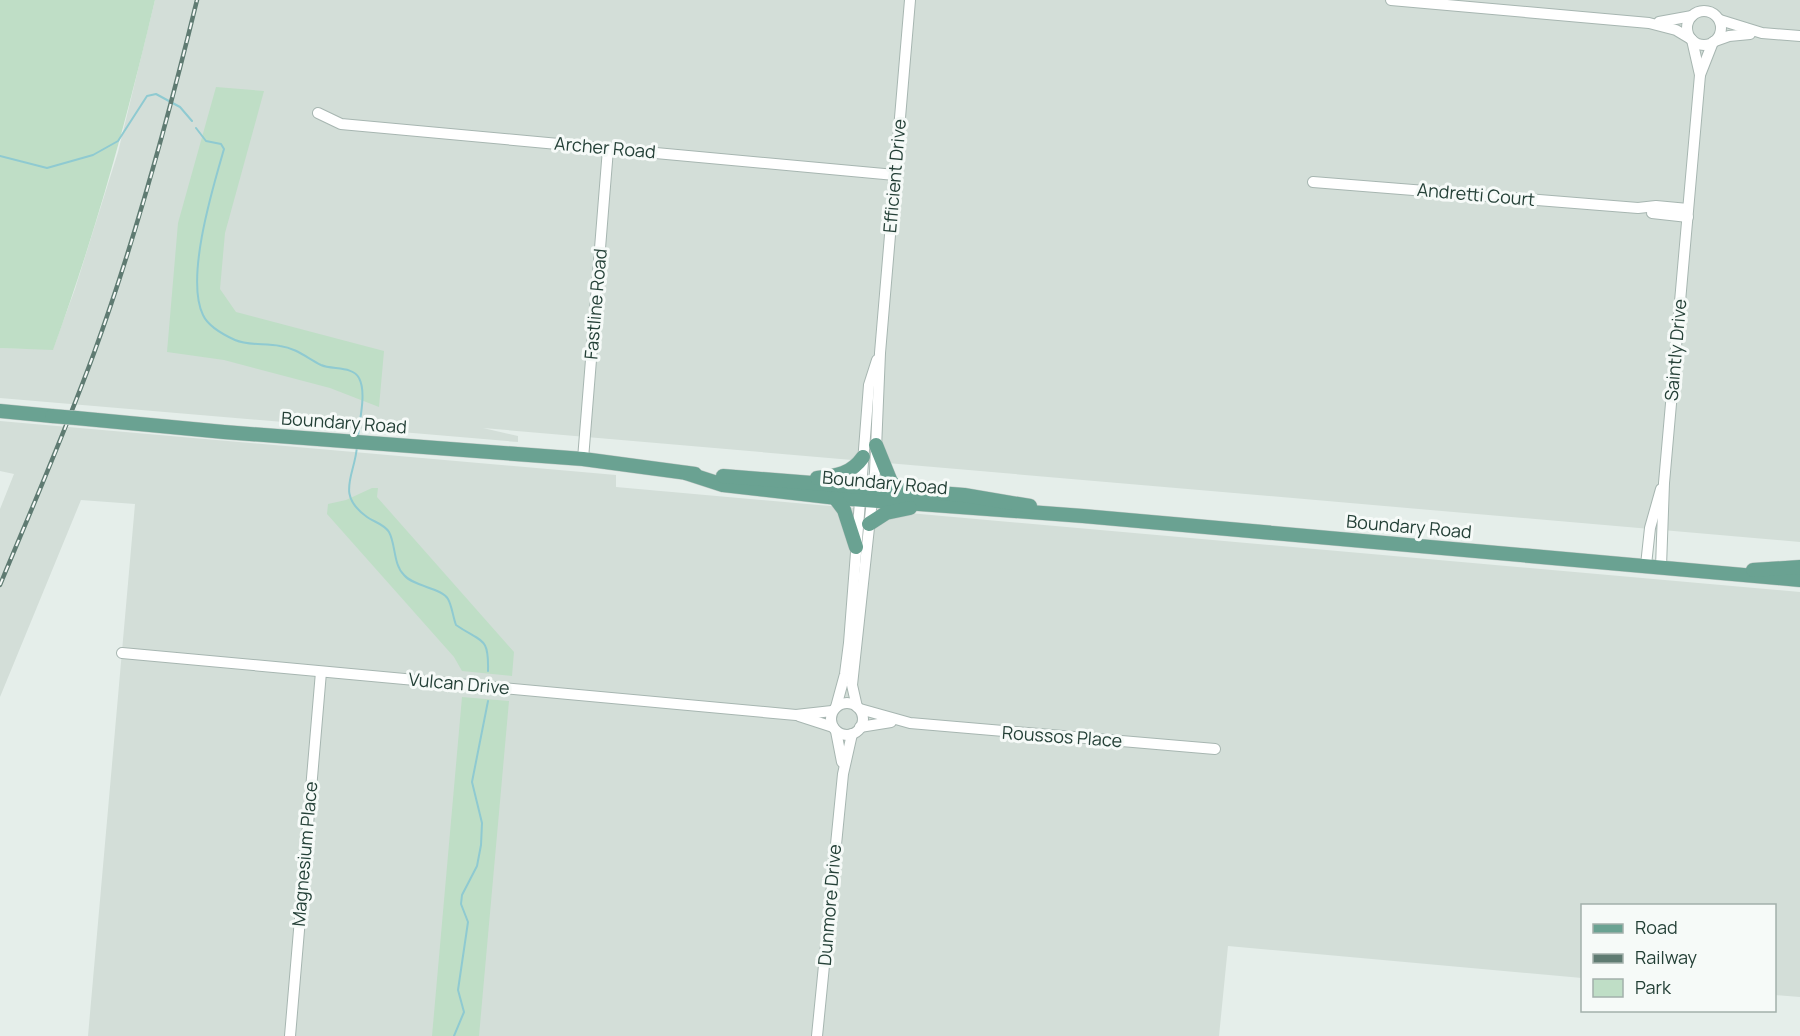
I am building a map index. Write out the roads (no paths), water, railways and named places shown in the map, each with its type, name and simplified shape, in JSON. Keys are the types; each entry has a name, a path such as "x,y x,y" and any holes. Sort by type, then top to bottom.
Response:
{"main road":[{"name":"Boundary Road","path":"0,411 583,459 686,473 788,482 933,505 1083,516 1800,580"},
{"path":"876,445 891,482 902,491"},
{"path":"788,482 846,473 853,470 863,457"},
{"name":"Boundary Road","path":"686,473 723,485 835,498 902,491 964,495 1083,516"},
{"path":"835,498 844,510 856,547"},
{"path":"870,525 875,518 898,509 933,505"},
{"name":"Boundary Road","path":"1733,573 1800,567"}],"street":[{"name":"Efficient Drive","path":"866,494 876,445 880,352 910,0"},
{"path":"1391,0 1649,23 1676,30 1702,45 1729,36 1762,33 1800,36"},
{"path":"1691,39 1687,25 1701,0"},
{"path":"1710,0 1721,32 1714,42"},
{"path":"1649,23 1708,11 1718,18 1762,33"},
{"name":"Saintly Drive","path":"1691,39 1700,75"},
{"name":"Saintly Drive","path":"1661,567 1664,483 1700,75 1714,42"},
{"name":"Archer Road","path":"318,113 341,124 896,175"},
{"name":"Fastline Road","path":"583,459 609,149"},
{"name":"Andretti Court","path":"1313,182 1638,208 1653,213 1688,213"},
{"name":"Efficient Drive","path":"866,494 863,457 869,385 880,352"},
{"name":"Saintly Drive","path":"1646,566 1650,528 1664,483"},
{"path":"866,494 870,525 852,685 863,718 856,731 834,729 834,709 845,674 856,547 866,494"},
{"name":"Vulcan Drive","path":"122,653 796,715 834,709"},
{"name":"Magnesium Place","path":"290,1036 321,672"},
{"path":"834,709 849,703 858,708"},
{"name":"Roussos Place","path":"858,708 910,723"},
{"name":"Vulcan Drive","path":"796,715 834,729"},
{"name":"Roussos Place","path":"856,731 885,722 910,723 1215,749"},
{"name":"Dunmore Drive","path":"834,729 843,774"},
{"name":"Dunmore Drive","path":"817,1036 843,774 856,731"}],"waterway":[{"path":"0,156 47,168 93,155 118,141 147,96 156,94 180,107 192,121"},
{"path":"196,128 206,141 221,144 224,149 208,208 199,256 198,299 205,319 221,333 235,340 286,347 326,367 347,370 356,374 362,391 358,437"},
{"path":"357,446 349,484 349,492 357,509 387,529 400,571 404,575 414,582 445,595 456,625 478,638 485,646 488,671"},
{"path":"454,1036 464,1012 458,990 468,922 461,904 462,895 477,866 481,845 482,823 472,782 488,701"}],"railway":[{"path":"0,585 72,412 124,266 175,89 197,0"}]}
